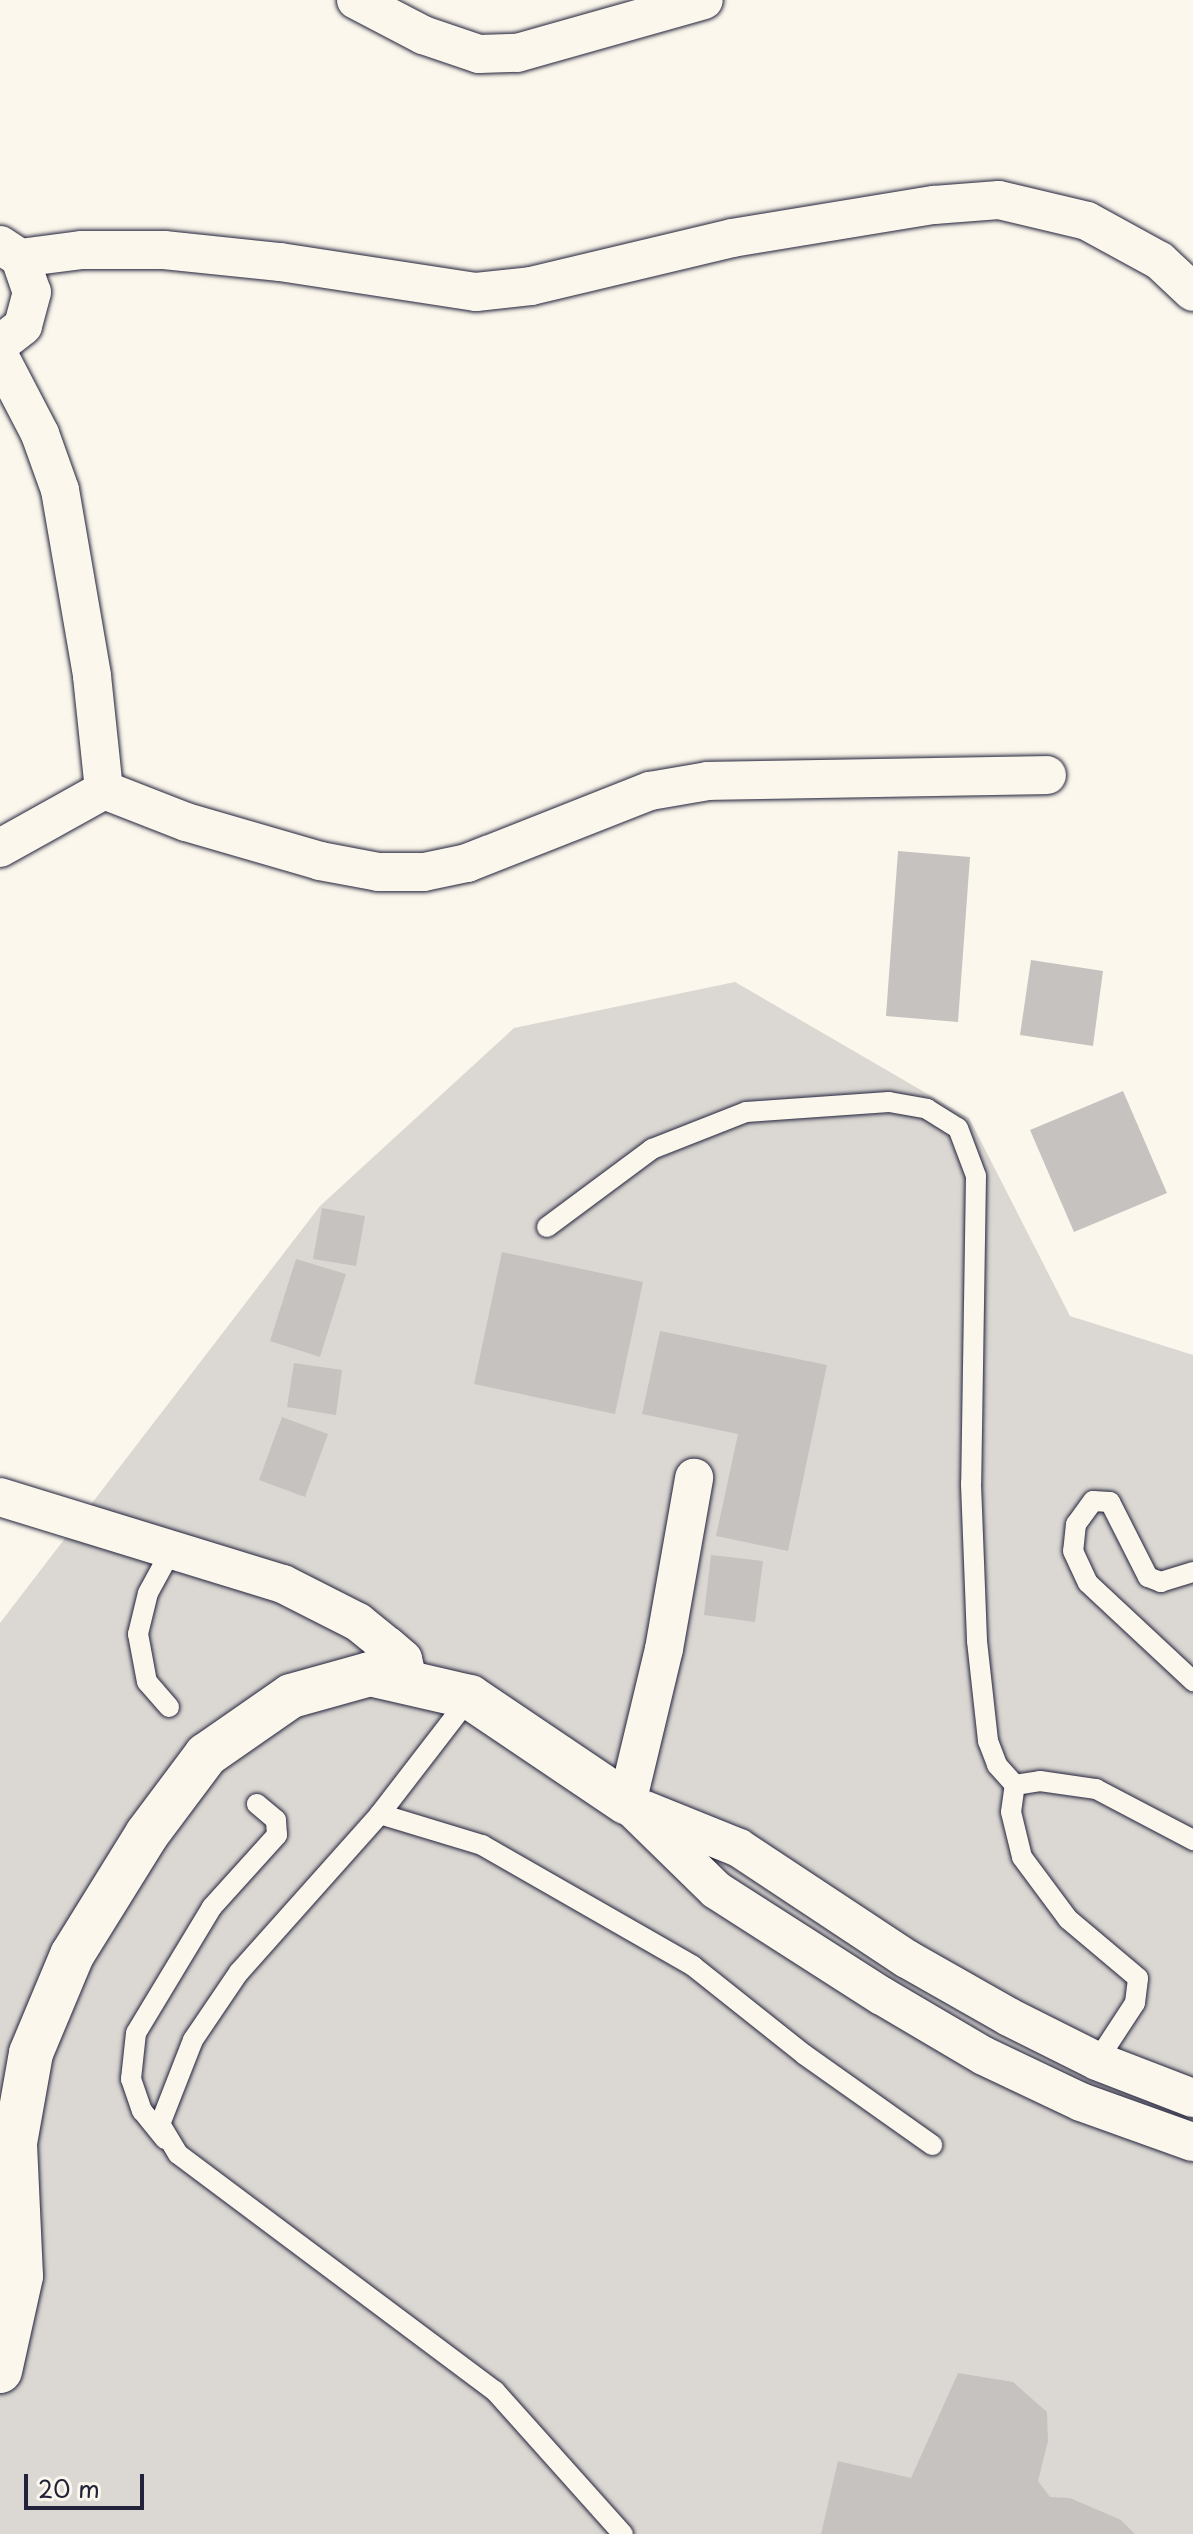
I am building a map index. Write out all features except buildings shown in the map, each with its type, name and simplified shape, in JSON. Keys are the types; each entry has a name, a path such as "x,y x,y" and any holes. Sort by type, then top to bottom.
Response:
{"street":[{"path":"356,0 423,35 479,54 517,53 704,0"},
{"path":"0,344 23,326 32,292 10,252 164,250 280,262 476,292 531,286 732,238 999,200 1087,221 1160,261 1193,292"},
{"path":"0,357 40,434 60,490 92,676 104,790"},
{"path":"104,790 186,822 320,861 378,872 424,872 467,863 650,791 708,781 1047,775"},
{"path":"0,848 104,790"},
{"path":"627,1803 664,1649 694,1478"},
{"path":"0,1497 283,1584 346,1615 403,1659 409,1684"},
{"path":"0,2371 21,2276 15,2143 31,2053 72,1955 147,1834 206,1755 291,1696 370,1674 470,1697 627,1803 716,1890 882,1996 984,2056 1081,2102 1193,2142"},
{"path":"627,1803 739,1848 907,1959 1097,2061 1193,2098"}],"lane":[{"path":"547,1227 652,1149 746,1112 889,1102 927,1109 958,1128 976,1176 971,1484 977,1641 988,1741 997,1765 1015,1785 1015,1834 1022,1857 1044,1892 1138,1978 1135,2003 1097,2061"},
{"path":"1193,1572 1161,1582 1148,1577 1113,1505 1093,1501 1080,1514 1073,1551 1088,1583 1193,1681"},
{"path":"169,1707 147,1682 138,1634 148,1593 172,1549"},
{"path":"178,2154 160,2124 193,2040 239,1972 380,1814 470,1697"},
{"path":"1015,1785 1040,1781 1096,1789 1193,1840"},
{"path":"257,1804 276,1820 277,1835 212,1907 136,2033 131,2079 142,2111 178,2154 495,2391 623,2534"},
{"path":"380,1814 482,1845 693,1966 805,2055 932,2145"}],"shaded area":[{"path":"735,982 969,1118 1070,1316 1193,1355 1193,2534 0,2534 0,1623 320,1206 514,1028"}]}
